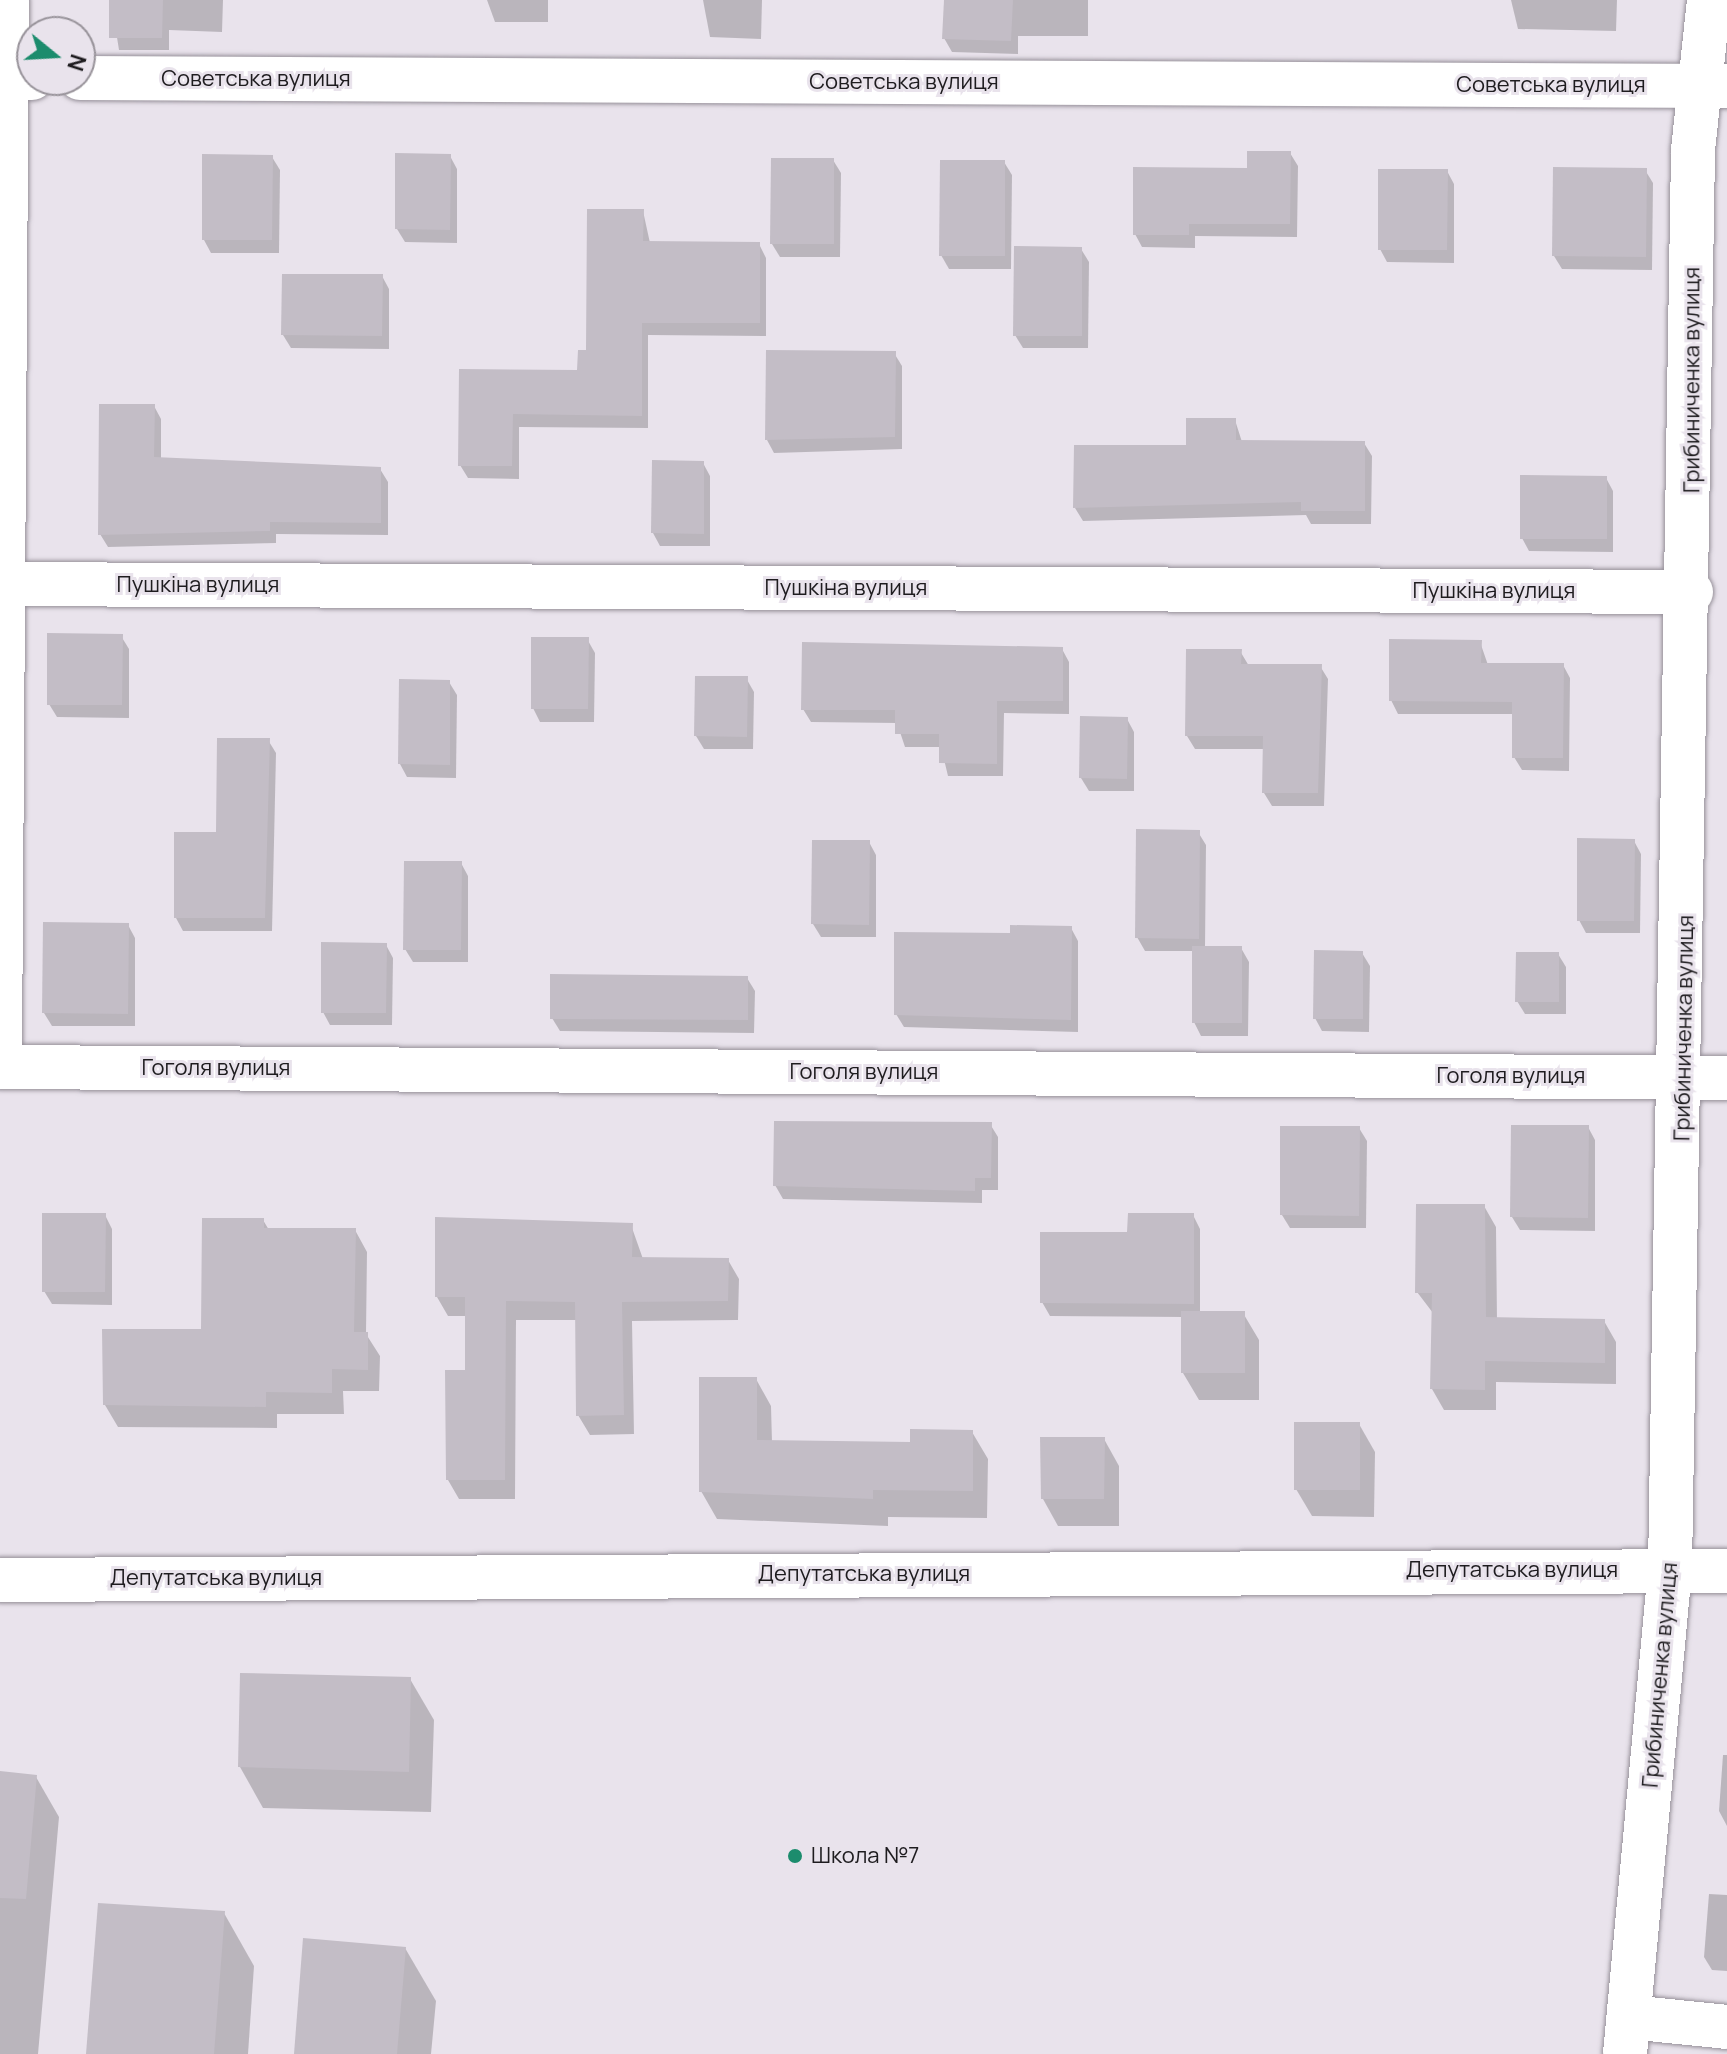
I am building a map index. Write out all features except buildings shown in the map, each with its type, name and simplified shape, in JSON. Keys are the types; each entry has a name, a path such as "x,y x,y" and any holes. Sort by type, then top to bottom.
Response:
{"street":[{"path":"0,1052 2,584 13,78 7,0"},
{"name":"Грибиниченка вулиця","path":"1627,2036 1670,1569 1684,1077 1693,150 1715,86 1709,0"},
{"name":"Советська вулиця","path":"96,78 1715,86"},
{"name":"Пушкіна вулиця","path":"2,584 1691,592"},
{"name":"Гоголя вулиця","path":"0,1067 1727,1078"},
{"name":"Депутатська вулиця","path":"0,1580 1727,1571"},
{"path":"1627,2036 1727,2027"}],"place":[{"name":"Школа №7","path":"795,1856"}]}
